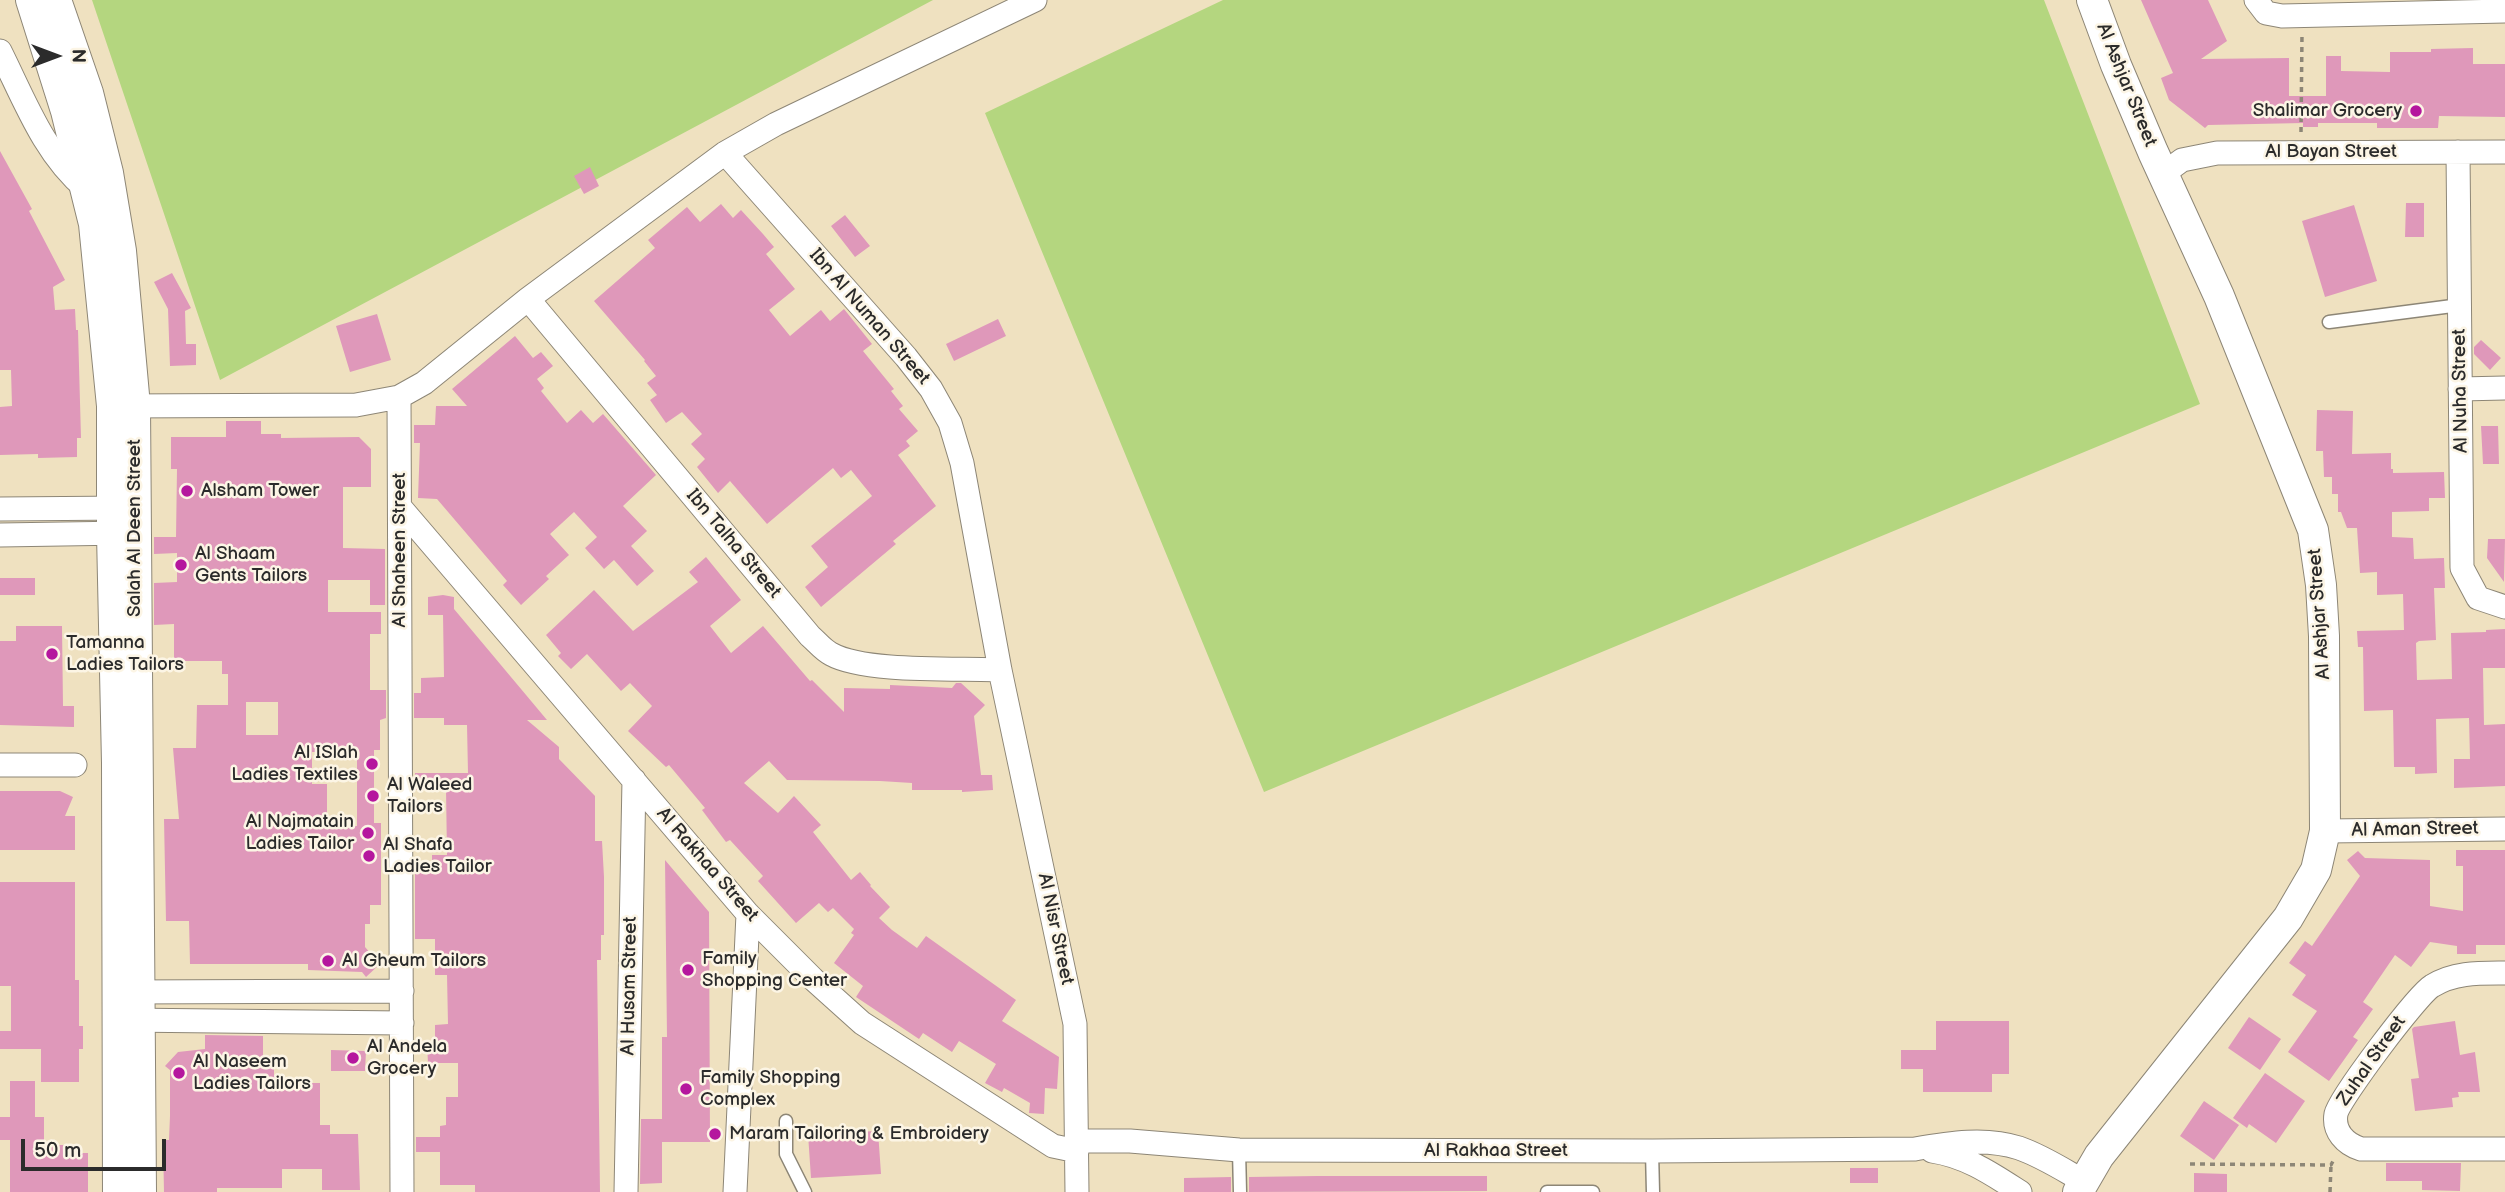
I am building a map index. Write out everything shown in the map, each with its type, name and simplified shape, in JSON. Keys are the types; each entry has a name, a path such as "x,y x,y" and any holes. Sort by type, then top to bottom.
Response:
{"street":[{"name":"Salah Al Deen Street","path":"31,0 66,111 98,187"},
{"name":"Salah Al Deen Street","path":"56,0 88,93 98,187 94,224 123,406 117,763 141,1192"},
{"path":"123,406 356,405 399,397 424,383 528,299 725,153 776,124 1011,5 1035,0"},
{"name":"Al Ashjar Street","path":"2081,1186 2099,1156 2288,918 2316,870 2325,831 2324,636 2321,585 2313,530 2219,296 2116,65 2092,0"},
{"path":"2256,0 2266,13 2282,16 2505,11"},
{"path":"0,51 50,148 64,169 98,187"},
{"name":"Al Nuha Street","path":"2458,152 2462,568 2478,598 2505,607"},
{"name":"Al Bayan Street","path":"2163,174 2182,160 2217,153 2505,152"},
{"name":"Ibn Al Numan Street","path":"725,153 906,357 931,388 950,423 962,463 1000,670"},
{"name":"Ibn Talha Street","path":"528,299 810,636 828,653 869,666 1000,670"},
{"path":"2460,388 2505,388"},
{"name":"Al Shaheen Street","path":"399,397 402,1192"},
{"name":"Al Rakhaa Street","path":"400,507 748,914 820,986 862,1023 1060,1149 1130,1141 1239,1150 1652,1152 1915,1149 1966,1160 2020,1192"},
{"path":"0,509 123,521"},
{"path":"0,535 123,521"},
{"name":"Al Nisr Street","path":"1000,670 1075,1024 1077,1192"},
{"path":"0,765 75,765"},
{"name":"Al Husam Street","path":"626,1192 634,780"},
{"name":"Al Aman Street","path":"2325,831 2505,829"},
{"path":"735,1192 748,914"},
{"name":"Zuhal Street","path":"2343,1139 2336,1125 2337,1108 2416,1000 2432,986 2448,979 2479,973 2505,973"},
{"path":"129,1006 401,991"},
{"name":"Salah Al Deen Street","path":"118,1192 129,1006"},
{"path":"129,1006 401,1023"},
{"path":"2343,1139 2351,1146 2361,1149 2505,1149"},
{"name":"Al Rakhaa Street","path":"1915,1149 1955,1142 2008,1146 2036,1155 2081,1186"}],"lane":[{"path":"2329,322 2460,305"},
{"path":"786,1121 788,1160 805,1192"},
{"path":"1239,1150 1240,1192"},
{"path":"1652,1152 1653,1192"},
{"path":"1547,1192 1593,1192"}],"path":[{"path":"2301,151 2302,15"},
{"path":"2330,1192 2331,1165 2343,1139"},
{"path":"2190,1164 2331,1165"}],"green space":[{"path":"92,0 933,0 220,380"},
{"path":"1223,0 2044,0 2200,404 1264,792 985,113"}],"building":[{"path":"2141,0 2208,0 2227,41 2201,59 2289,58 2289,96 2326,96 2326,56 2341,56 2341,71 2390,72 2390,52 2473,48 2473,64 2505,64 2505,117 2439,116 2438,128 2377,128 2377,123 2318,123 2318,127 2303,127 2303,123 2208,125 2205,128 2169,100 2161,78 2173,73"},
{"path":"0,151 32,209 29,211 65,280 53,287 55,310 75,309 81,438 77,438 77,457 0,455 0,407 12,406 11,370 0,370"},
{"path":"590,167 599,186 584,194 574,176"},
{"path":"2406,203 2424,203 2424,237 2405,237"},
{"path":"721,204 733,218 741,210 774,247 766,254 795,289 769,310 790,336 821,310 830,321 844,309 872,344 863,351 894,389 891,391 903,406 899,409 918,431 906,441 910,446 898,455 936,506 893,541 896,544 821,607 805,587 828,567 811,546 872,496 851,470 841,478 833,468 767,524 730,481 718,493 697,467 705,459 691,444 702,434 682,412 666,423 650,400 657,395 647,383 656,376 594,301 655,248 648,240 687,207 700,222"},
{"path":"2354,205 2377,281 2325,297 2302,221"},
{"path":"845,215 870,246 855,257 831,226"},
{"path":"172,273 191,308 185,311 186,344 196,344 196,365 170,366 168,309 154,282"},
{"path":"377,314 391,360 350,372 336,326"},
{"path":"998,319 1006,336 954,361 946,344"},
{"path":"515,336 533,358 541,352 553,366 537,379 544,388 541,391 567,423 581,410 593,423 603,414 656,475 623,506 647,531 631,546 654,571 637,586 614,560 604,569 585,548 597,537 574,512 550,534 569,555 546,576 549,579 521,605 503,585 507,581 437,499 418,498 420,443 414,443 414,425 435,425 436,406 467,406 452,389"},
{"path":"2481,340 2501,358 2490,370 2474,354 2474,347"},
{"path":"2317,410 2353,411 2352,454 2391,453 2393,473 2444,472 2445,498 2429,498 2429,511 2392,512 2392,537 2413,538 2414,559 2444,558 2445,588 2434,588 2436,640 2416,643 2417,680 2452,679 2451,633 2505,629 2505,668 2483,668 2484,725 2505,724 2505,786 2454,788 2454,759 2470,759 2469,718 2436,719 2437,773 2415,774 2415,767 2394,767 2393,710 2364,711 2363,647 2358,647 2357,631 2404,630 2403,594 2377,595 2377,572 2360,573 2357,528 2347,528 2341,512 2338,512 2338,494 2332,494 2332,477 2324,477 2323,451 2316,451"},
{"path":"226,421 261,421 261,434 281,434 281,438 359,437 371,449 371,487 343,487 343,548 385,549 385,605 370,605 370,580 328,580 328,612 381,612 381,634 370,634 370,690 386,690 386,718 380,720 380,750 374,750 374,823 381,823 381,905 370,905 370,924 365,924 365,947 380,964 366,977 362,972 308,970 308,964 190,964 189,921 166,921 164,819 179,819 173,748 196,748 197,705 228,705 228,674 222,674 222,661 174,661 174,624 154,625 154,583 177,582 177,553 154,554 154,537 176,537 177,469 171,469 171,437 226,437","holes":["246,702 278,702 278,735 246,735","312,752 357,752 357,826 327,826 327,784 312,784"]},
{"path":"2481,426 2498,426 2499,464 2483,464"},
{"path":"2488,539 2505,539 2504,582 2487,558"},
{"path":"706,557 741,600 710,626 731,653 763,626 810,681 844,712 844,688 890,689 890,685 952,688 956,683 961,683 985,705 974,716 981,775 992,775 993,790 912,790 912,783 787,780 769,761 744,783 778,813 794,796 821,825 813,832 851,880 860,872 890,907 879,918 892,930 917,948 926,936 1016,1000 1002,1021 1059,1057 1057,1089 1045,1088 1044,1114 1029,1113 1030,1103 1004,1088 1002,1092 985,1083 996,1064 959,1041 952,1052 923,1033 919,1039 856,997 863,986 834,963 854,935 851,933 854,929 833,908 828,912 819,903 796,923 758,881 763,876 730,840 726,842 702,810 705,808 669,765 666,767 628,731 652,706 630,683 621,691 587,654 571,669 558,656 561,653 546,635 594,590 633,631 698,582 689,572"},
{"path":"0,578 35,578 35,595 0,595"},
{"path":"428,597 454,597 454,609 547,720 527,720 559,747 559,759 595,796 595,841 602,841 604,877 604,935 601,935 601,960 597,960 600,1192 475,1192 475,1185 440,1185 440,1152 416,1152 416,1137 440,1137 440,1126 446,1125 446,1097 458,1097 458,1063 428,1063 427,1043 435,1043 435,1025 448,1024 447,975 435,975 435,939 415,939 415,864 432,864 432,855 447,855 446,789 415,790 415,773 468,773 467,725 444,725 444,718 414,718 414,693 421,693 421,678 444,677 443,615 428,615"},
{"path":"16,626 62,626 63,706 74,706 74,727 0,725 0,641 16,641"},
{"path":"0,791 60,791 73,797 65,816 75,816 75,850 0,850"},
{"path":"2456,850 2505,850 2505,945 2476,945 2476,954 2457,954 2457,946 2430,942 2411,967 2395,955 2363,1002 2373,1009 2353,1037 2358,1040 2329,1081 2288,1052 2317,1011 2292,995 2306,975 2289,963 2305,941 2312,946 2360,876 2347,860 2358,851 2365,858 2430,860 2430,906 2463,911 2463,866 2456,866"},
{"path":"665,860 709,912 710,1142 662,1142 662,1183 640,1184 641,1119 662,1119 662,1037 667,1037"},
{"path":"0,882 75,882 75,980 79,980 79,1026 83,1026 83,1049 79,1049 79,1082 41,1082 41,1049 0,1049 0,1031 11,1031 11,986 0,986"},
{"path":"2249,1017 2281,1039 2260,1070 2228,1048"},
{"path":"1936,1021 2009,1021 2009,1074 1992,1074 1992,1092 1923,1092 1923,1069 1901,1069 1901,1050 1936,1050"},
{"path":"2455,1021 2460,1055 2475,1052 2480,1092 2458,1092 2459,1097 2452,1098 2453,1107 2415,1111 2411,1079 2419,1078 2412,1029"},
{"path":"205,1035 263,1036 263,1059 274,1059 274,1076 284,1076 284,1083 320,1083 320,1125 330,1125 330,1134 358,1134 360,1190 322,1190 322,1169 282,1169 282,1188 217,1188 217,1192 164,1192 163,1140 169,1140 170,1116 170,1070 165,1066 178,1052 205,1049"},
{"path":"331,1050 366,1051 365,1071 331,1071"},
{"path":"2265,1073 2305,1101 2276,1143 2249,1124 2247,1128 2233,1118"},
{"path":"10,1081 35,1081 35,1117 44,1117 44,1145 78,1145 78,1153 88,1153 88,1192 10,1192 10,1140 0,1140 0,1117 10,1117"},
{"path":"2204,1101 2239,1125 2214,1160 2180,1136"},
{"path":"878,1131 881,1174 811,1178 808,1134"},
{"path":"2386,1163 2461,1163 2460,1191 2422,1190 2422,1181 2386,1181"},
{"path":"1850,1168 1878,1168 1878,1183 1850,1183"},
{"path":"2194,1173 2227,1174 2227,1192 2194,1192"},
{"path":"1487,1176 1487,1191 1249,1192 1249,1177"},
{"path":"1231,1177 1231,1192 1184,1192 1184,1178"}],"place":[{"name":"Shalimar Grocery","path":"2416,111"},
{"name":"Alsham Tower","path":"187,491"},
{"name":"Al Shaam Gents Tailors","path":"181,565"},
{"name":"Tamanna Ladies Tailors","path":"52,654"},
{"name":"Al ISlah Ladies Textiles","path":"372,764"},
{"name":"Al Waleed Tailors","path":"373,796"},
{"name":"Al Najmatain Ladies Tailor","path":"368,833"},
{"name":"Al Shafa Ladies Tailor","path":"369,856"},
{"name":"Al Gheum Tailors","path":"328,961"},
{"name":"Family Shopping Center","path":"688,970"},
{"name":"Al Andela Grocery","path":"353,1058"},
{"name":"Al Naseem Ladies Tailors","path":"179,1073"},
{"name":"Family Shopping Complex","path":"686,1089"},
{"name":"Maram Tailoring & Embroidery","path":"715,1134"}]}
